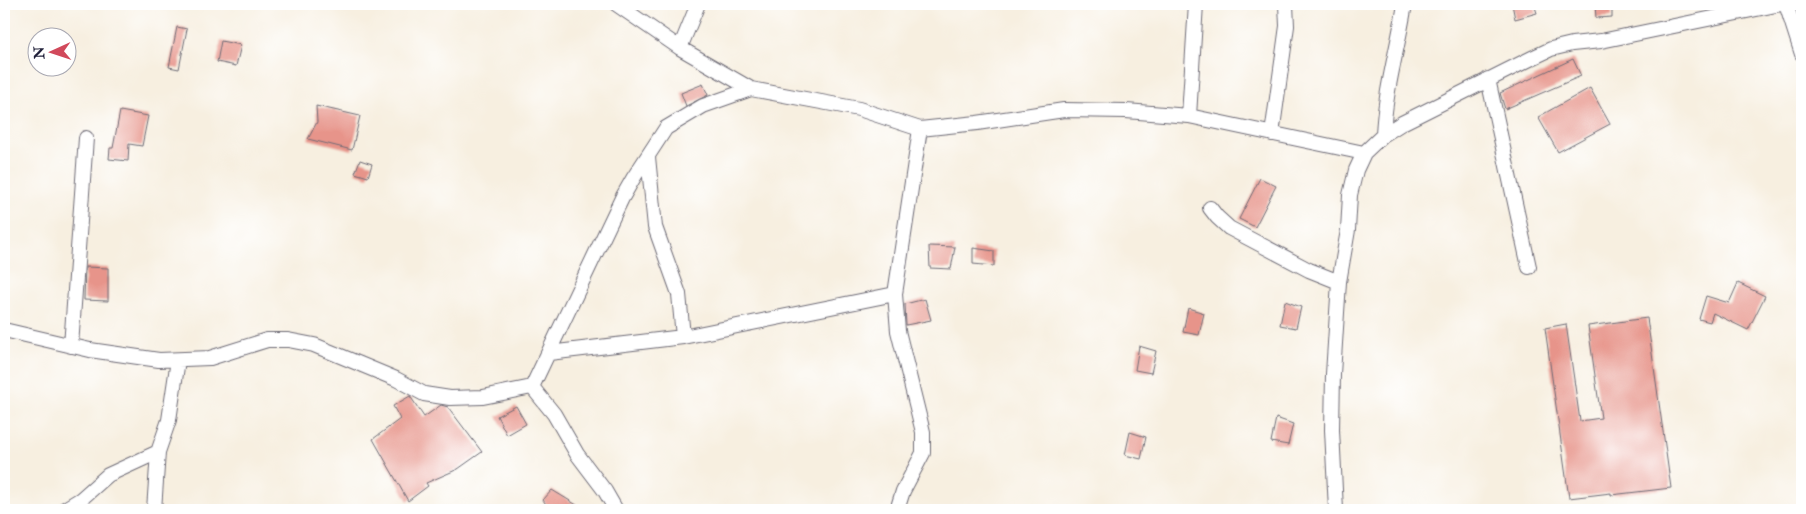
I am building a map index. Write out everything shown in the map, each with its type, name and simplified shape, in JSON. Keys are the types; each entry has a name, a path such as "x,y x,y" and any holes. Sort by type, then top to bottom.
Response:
{"street":[{"path":"616,4 680,48 751,89 859,110 920,129 977,124 1064,110 1126,111 1189,116 1364,153"},
{"path":"680,48 698,4"},
{"path":"1189,116 1196,4"},
{"path":"1272,134 1287,26 1286,4"},
{"path":"1383,135 1384,112 1405,4"},
{"path":"1336,510 1332,430 1333,374 1339,282 1348,230 1350,195 1356,170 1364,153 1383,135 1488,79 1551,49 1572,44 1601,41 1781,4"},
{"path":"1786,4 1802,54"},
{"path":"1488,79 1529,267"},
{"path":"532,387 622,198 666,128 703,106 751,89"},
{"path":"897,510 903,491 923,453 923,432 898,331 895,294 920,129"},
{"path":"71,346 86,138"},
{"path":"648,157 655,227 679,294 683,337"},
{"path":"1210,208 1229,228 1309,270 1339,282"},
{"path":"549,352 683,337 895,294"},
{"path":"4,330 108,354 159,360 210,358 267,340 288,340 314,345 388,376 424,394 450,398 483,397 532,387"},
{"path":"154,510 158,452 169,420 178,360"},
{"path":"532,387 554,414 577,454 606,492 616,510"},
{"path":"63,510 80,499 108,475 158,452"}],"building":[{"path":"1512,4 1534,4 1537,13 1515,19"},
{"path":"1595,4 1612,4 1612,17 1596,18"},
{"path":"177,27 187,29 179,69 169,67"},
{"path":"221,41 241,45 236,66 217,62"},
{"path":"1573,59 1581,76 1505,109 1500,93"},
{"path":"703,84 708,95 686,106 681,93"},
{"path":"1590,88 1610,124 1558,152 1538,117"},
{"path":"316,106 360,116 352,150 308,139 317,122"},
{"path":"120,111 148,116 142,146 129,144 128,161 109,159"},
{"path":"360,160 372,164 368,177 355,173"},
{"path":"1260,178 1276,186 1255,227 1239,219"},
{"path":"929,246 955,247 951,269 930,268"},
{"path":"973,248 994,251 994,266 973,264"},
{"path":"85,267 108,268 108,301 84,300"},
{"path":"1738,283 1765,296 1748,330 1713,313 1710,322 1699,319 1706,296 1729,303"},
{"path":"925,299 931,320 906,325 905,304"},
{"path":"1285,301 1301,307 1296,328 1280,325"},
{"path":"1188,308 1204,313 1199,335 1183,332"},
{"path":"1647,318 1671,488 1569,498 1545,328 1566,324 1580,421 1601,418 1588,326"},
{"path":"1139,346 1156,351 1151,373 1135,370"},
{"path":"410,396 424,417 441,405 448,407 482,452 458,469 426,483 428,486 408,501 373,439 400,419 393,406"},
{"path":"516,406 526,424 507,435 497,416"},
{"path":"1276,418 1293,424 1288,445 1271,442"},
{"path":"1130,432 1146,437 1141,459 1125,455"},
{"path":"552,490 585,510 550,510 543,500"}]}
